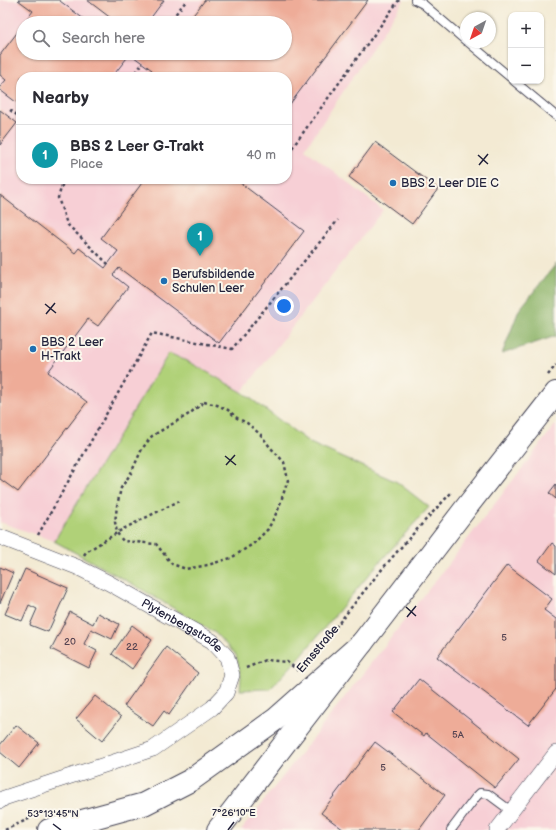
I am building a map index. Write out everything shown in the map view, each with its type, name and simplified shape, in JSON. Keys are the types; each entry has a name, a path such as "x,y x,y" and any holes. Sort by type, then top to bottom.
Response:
{"main road":[{"path":"218,830 465,509 551,385"},
{"path":"44,823 144,804 191,780 276,719 362,643"}],"street":[{"name":"Plytenbergstraße","path":"0,537 77,567 109,583 212,641 227,657 232,675"},
{"path":"0,801 4,798 153,749 212,708 226,693 232,675"},
{"path":"497,830 556,753"}],"lane":[{"path":"415,0 423,4 460,35"},
{"path":"475,48 508,75"},
{"path":"518,84 556,116"},
{"path":"451,830 480,793 488,794 511,812"}],"path":[{"path":"174,16 187,0"},
{"path":"292,148 399,0"},
{"path":"136,72 143,63"},
{"path":"10,110 16,114"},
{"path":"62,184 58,198 67,224 108,264"},
{"path":"30,549 152,333 232,349 338,220"},
{"path":"551,385 556,365"},
{"path":"204,402 217,405 228,410 237,418 247,423 261,435 284,462 288,480 278,510 268,529 253,544 231,558 208,565 186,569 172,564 156,544 123,541 117,532 117,506 121,488 131,473 142,449 152,436 189,414 204,402"},
{"name":"Emsstraße","path":"295,676 320,648 384,567 420,525 452,492"},
{"path":"77,567 86,552 117,532 179,500"},
{"path":"232,675 247,667 266,660 287,662 299,672"},
{"path":"4,830 33,817 44,823"}],"shaded area":[{"name":"Berufsbildende Schulen Leer","path":"0,0 404,0 305,149 383,210 242,392 193,364 169,353 54,541 0,522"},
{"path":"556,424 556,830 241,830 467,540"}],"green space":[{"path":"556,264 556,336 502,354 519,310"},
{"path":"169,353 193,364 242,392 310,443 397,482 429,507 378,564 300,657 270,689 240,690 241,676 236,655 215,633 136,586 54,541"}],"building":[{"path":"18,0 60,0 80,16 29,16 33,11"},
{"path":"87,0 164,0 152,16 108,16"},
{"path":"205,0 368,0 292,101 292,72 151,72 152,70 138,60 292,60 292,16 192,16"},
{"path":"16,34 16,60 125,60 116,72 16,72 16,102 0,90 0,87 6,80 0,75 0,55"},
{"path":"0,110 16,122 16,124 0,145"},
{"name":"BBS 2 Leer DIE C","path":"375,142 438,189 412,224 349,177"},
{"path":"141,184 242,184 304,231 219,343 119,268 113,275 128,287 98,326 88,319 48,372 87,402 18,492 0,479 0,195 75,253 79,248 105,268 118,251 101,238"},
{"path":"556,484 556,499 549,493"},
{"path":"552,543 556,546 556,574 539,561"},
{"path":"507,565 552,599 544,610 556,619 556,689 528,725 437,657"},
{"path":"0,567 13,573 0,603"},
{"path":"25,569 68,588 48,632 30,625 37,609 29,605 22,621 5,614"},
{"path":"70,612 93,624 98,613 119,624 112,639 91,629 84,644 97,651 89,668 51,649"},
{"path":"132,625 152,640 132,669 112,654"},
{"path":"166,647 198,673 169,715 164,711 153,726 124,706"},
{"path":"419,679 519,759 495,788 426,733 424,736 393,712"},
{"path":"95,696 121,717 102,741 76,719"},
{"path":"16,725 39,743 19,768 0,752 0,745"},
{"path":"375,742 445,795 419,830 344,830 321,813"}],"place":[{"name":"BBS 2 Leer DIE C","path":"393,183"},
{"name":"BBS 2 Leer G-Trakt","path":"200,256"},
{"name":"Berufsbildende Schulen Leer","path":"164,281"},
{"name":"BBS 2 Leer H-Trakt","path":"33,349"}]}
